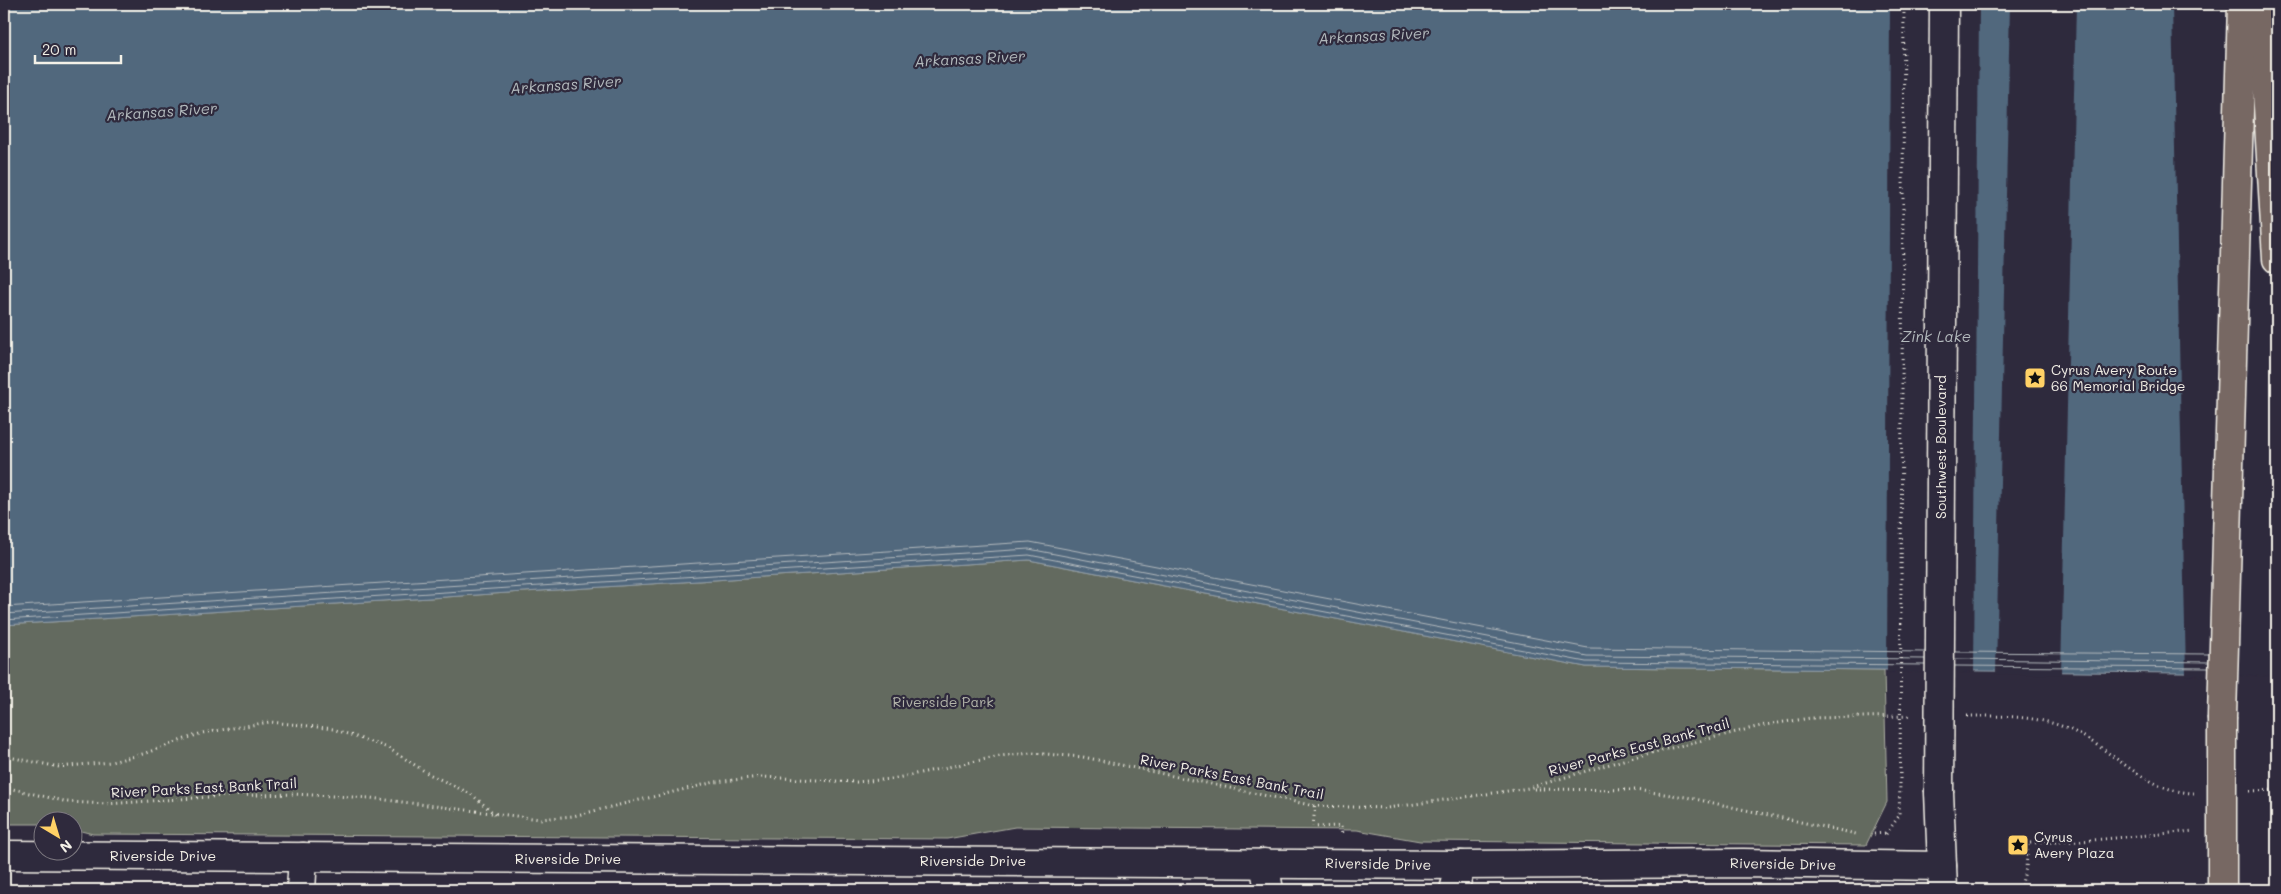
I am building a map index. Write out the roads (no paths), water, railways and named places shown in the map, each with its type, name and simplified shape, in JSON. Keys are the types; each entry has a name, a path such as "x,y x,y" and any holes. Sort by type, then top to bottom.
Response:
{"highway":[{"path":"2222,890 2222,717 2242,4"},
{"path":"2262,4 2277,259"}],"street":[{"name":"Southwest Boulevard","path":"1943,878 1939,792 1944,4"},
{"name":"Riverside Drive","path":"4,855 1345,864 1458,878 1743,863 1943,878"},
{"path":"301,890 303,857"},
{"path":"1264,863 1269,890"}],"water":[{"name":"Zink Lake","path":"4,4 2277,4 2277,674 1586,667 1029,560 4,625"}],"place":[{"name":"Cyrus Avery Route 66 Memorial Bridge","path":"2035,378"},
{"name":"Cyrus Avery Plaza","path":"2018,845"}],"water label":[{"name":"Arkansas River","path":"1374,36"},
{"name":"Arkansas River","path":"970,59"},
{"name":"Arkansas River","path":"566,85"},
{"name":"Arkansas River","path":"162,112"}],"park label":[{"name":"Riverside Park","path":"943,702"}]}
